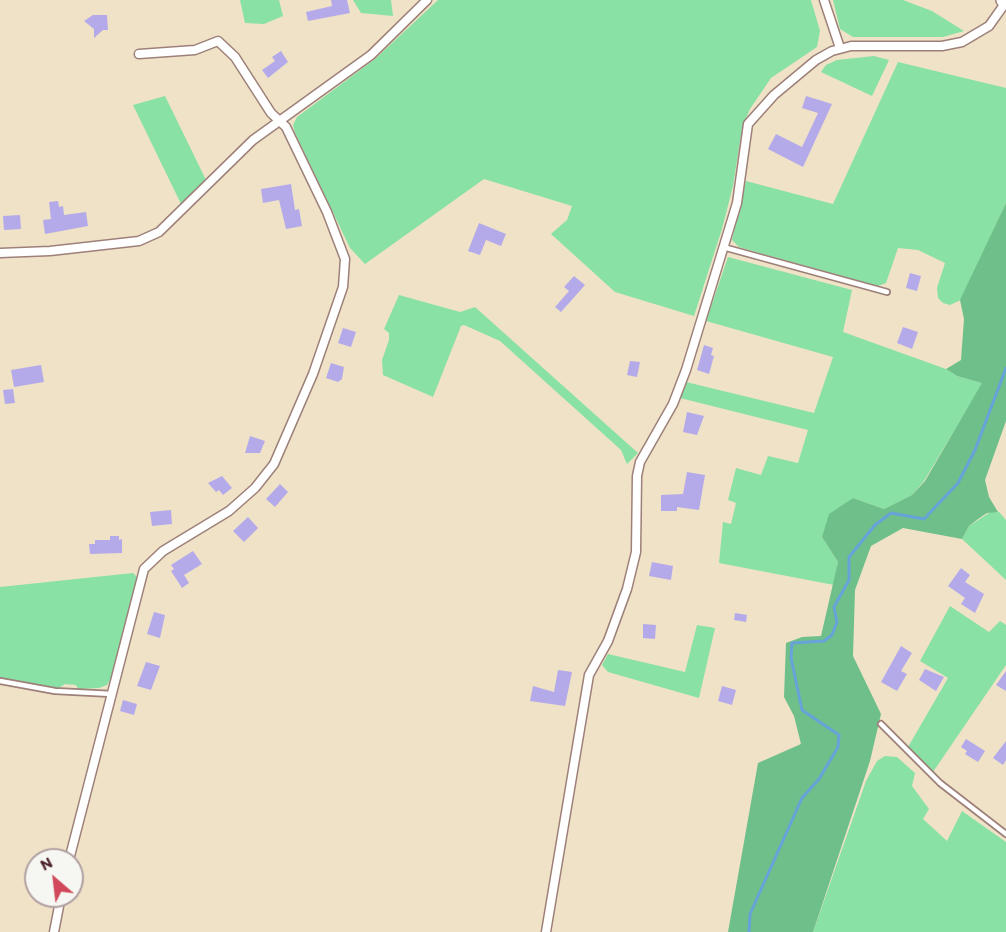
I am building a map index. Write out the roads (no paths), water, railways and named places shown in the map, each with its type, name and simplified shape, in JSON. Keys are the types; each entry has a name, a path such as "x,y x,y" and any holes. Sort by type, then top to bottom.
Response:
{"street":[{"path":"0,253 50,251 139,241 159,232 174,220 226,164 253,140 371,55 427,0"},
{"path":"824,0 840,48"},
{"path":"546,932 590,675 608,641 627,590 636,552 637,476 640,462 673,404 686,370 737,203 748,124 774,95 816,60 840,48 942,46 962,42 989,26 1006,1"},
{"path":"72,848 144,569 163,551 229,511 255,488 274,464 313,374 343,287 345,259 327,212 286,127 280,122 235,57 218,41 195,50 139,54"},
{"path":"54,932 59,908"}],"lane":[{"path":"723,248 887,292"},
{"path":"0,681 55,691 112,694"},
{"path":"881,724 940,783 1006,834"}],"waterway":[{"path":"749,932 750,914 802,798 819,779 838,747 839,735 802,710 791,658 792,643 824,641 832,635 837,622 834,607 849,580 849,557 875,525 891,513 924,519 958,483 975,450 1006,368"}]}
